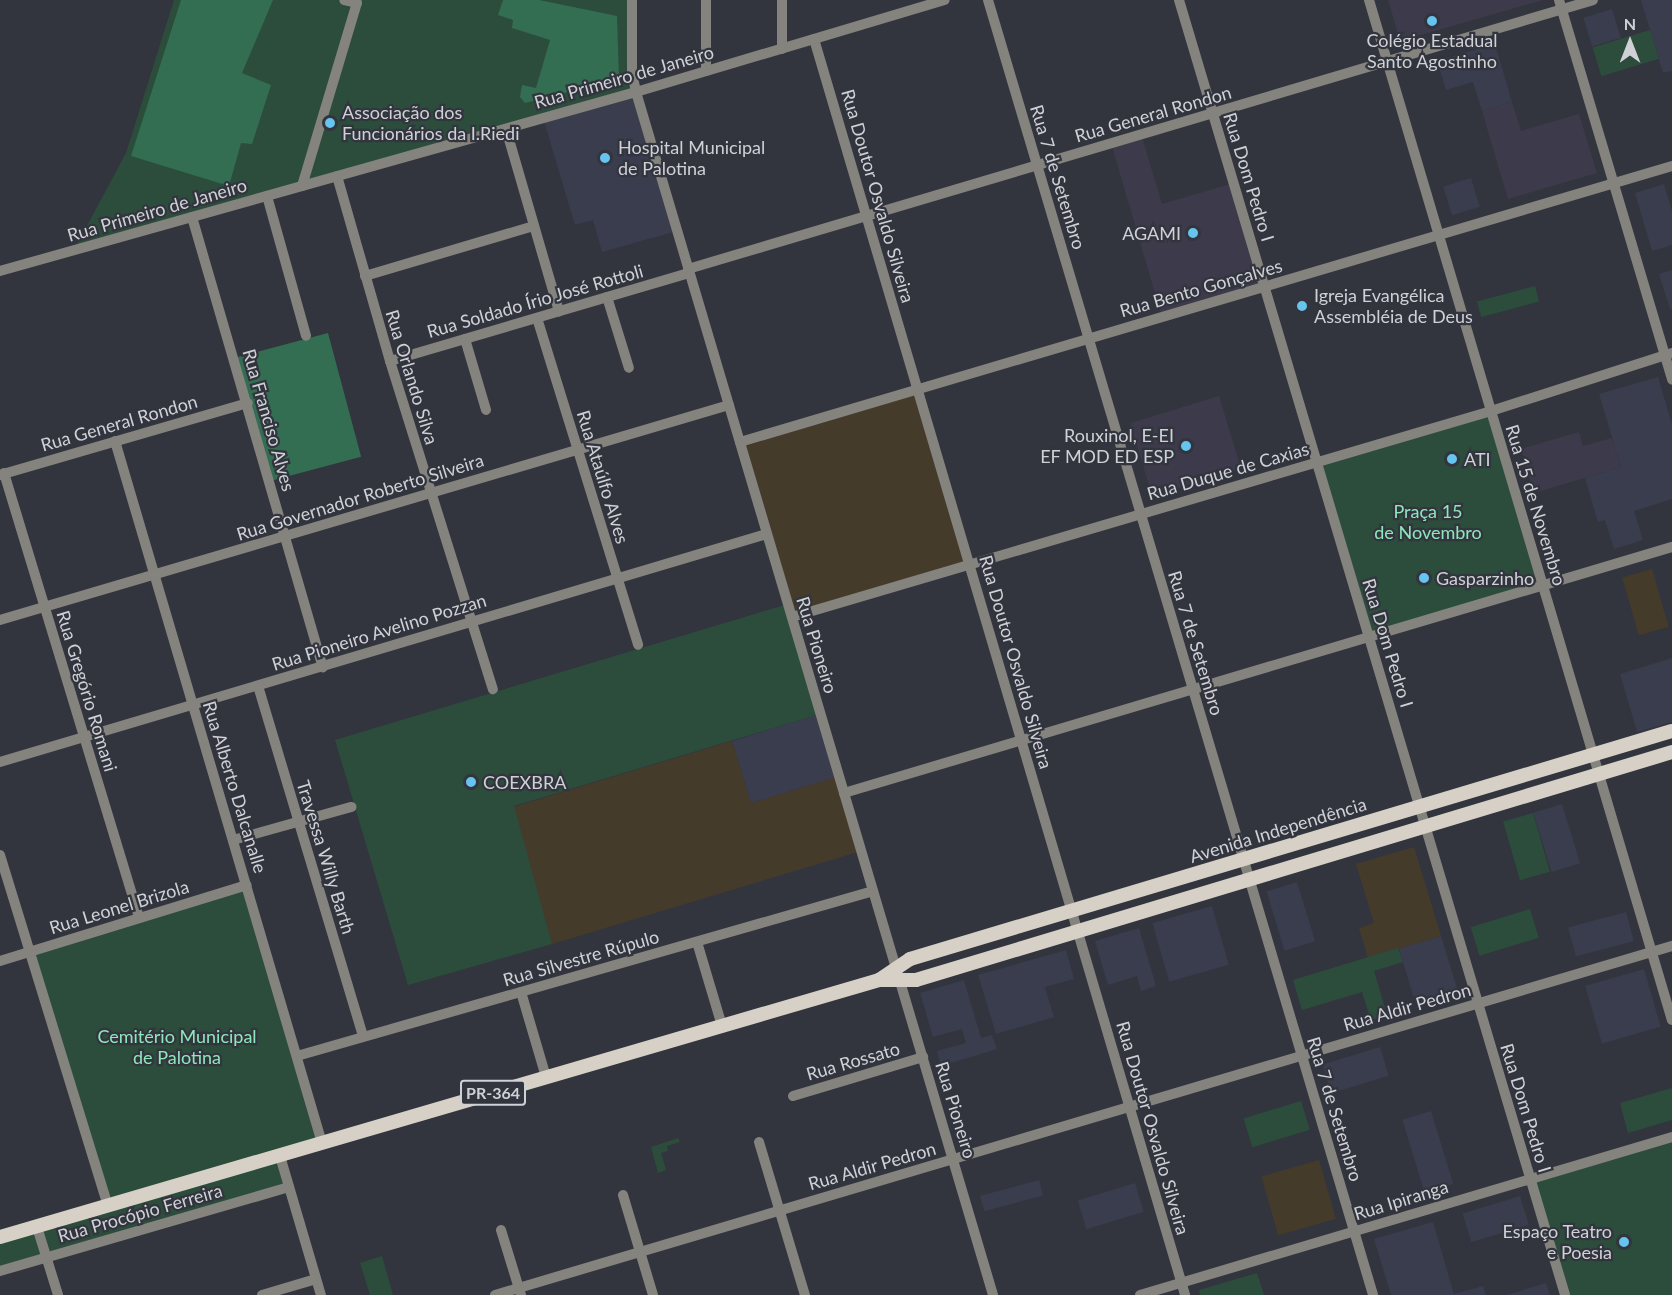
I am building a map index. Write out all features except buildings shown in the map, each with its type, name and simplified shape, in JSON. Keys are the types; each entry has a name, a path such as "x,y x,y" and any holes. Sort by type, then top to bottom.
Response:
{"main road":[{"name":"Avenida Independência","path":"898,974 910,959 1672,731"},
{"path":"898,974 916,980 1672,752"},
{"name":"PR-364","path":"0,1237 898,974"}],"street":[{"path":"302,186 357,2 344,0"},
{"name":"Rua Pioneiro","path":"632,0 632,73 636,92 993,1295"},
{"path":"706,0 706,71"},
{"path":"782,0 782,49"},
{"name":"Rua Primeiro de Janeiro","path":"0,271 636,92 945,0"},
{"name":"Rua 7 de Setembro","path":"988,0 1373,1295"},
{"name":"Rua Dom Pedro I","path":"1179,0 1564,1295"},
{"name":"Rua 15 de Novembro","path":"1369,0 1672,1020"},
{"name":"Rua General Rondon","path":"689,271 1387,61 1560,5 1593,0"},
{"path":"1560,5 1668,354 1672,380"},
{"name":"Rua Doutor Osvaldo Silveira","path":"814,39 1185,1295"},
{"path":"506,129 559,311"},
{"name":"Rua Bento Gonçalves","path":"740,442 1672,166"},
{"name":"Rua Orlando Silva","path":"337,176 430,493 493,689"},
{"path":"267,196 306,336"},
{"name":"Rua Franciso Alves","path":"192,217 323,667"},
{"path":"365,276 534,226"},
{"name":"Rua Soldado Írio José Rottoli","path":"390,361 689,271"},
{"path":"607,297 629,368"},
{"name":"Rua Ataúlfo Alves","path":"537,318 638,645"},
{"path":"465,339 486,410"},
{"name":"Rua Duque de Caxias","path":"792,617 1491,411 1668,354"},
{"name":"Rua General Rondon","path":"2,474 248,403"},
{"name":"Rua Governador Roberto Silveira","path":"0,620 729,405"},
{"name":"Rua Alberto Dalcanalle","path":"115,441 322,1143"},
{"name":"Rua Gregório Romani","path":"2,474 45,607 139,918"},
{"name":"Rua Pioneiro Avelino Pozzan","path":"0,762 767,534"},
{"path":"844,793 1672,547"},
{"name":"Travessa Willy Barth","path":"258,686 363,1037"},
{"path":"234,840 351,807"},
{"path":"0,855 108,1207"},
{"name":"Rua Leonel Brizola","path":"0,961 247,885"},
{"name":"Rua Silvestre Rúpulo","path":"297,1056 873,891"},
{"path":"697,942 722,1026"},
{"name":"Rua Aldir Pedron","path":"495,1295 520,1291 640,1251 779,1209 1672,946"},
{"path":"521,992 546,1077"},
{"name":"Rua Rossato","path":"793,1096 923,1058"},
{"name":"Rua Ipiranga","path":"1140,1295 1672,1137"},
{"path":"759,1142 805,1295"},
{"path":"280,1156 321,1295"},
{"name":"Rua Procópio Ferreira","path":"0,1271 289,1187"},
{"path":"623,1194 653,1295"},
{"path":"37,1227 58,1295"},
{"path":"501,1230 520,1291"},
{"path":"262,1295 316,1279"}],"shaded area":[{"name":"Colégio Estadual Santo Agostinho","path":"1388,0 1543,0 1400,41"},
{"path":"1641,0 1672,0 1672,71 1663,73"},
{"path":"1612,9 1621,38 1592,46 1583,18"},
{"path":"1495,44 1512,102 1482,111 1473,82 1446,90 1437,61"},
{"name":"Hospital Municipal de Palotina","path":"636,92 677,231 602,252 593,220 575,225 543,118"},
{"path":"1512,102 1521,131 1579,114 1597,173 1508,199 1482,111"},
{"name":"AGAMI","path":"1141,134 1162,204 1234,183 1265,287 1162,317 1111,143"},
{"path":"1471,178 1480,207 1452,215 1443,186"},
{"path":"1664,184 1672,211 1672,245 1652,251 1635,193"},
{"path":"1672,270 1672,309 1670,309 1659,274"},
{"path":"1658,377 1672,424 1672,499 1634,511 1643,540 1614,549 1605,520 1598,522 1585,478 1621,467 1599,394"},
{"path":"918,389 969,566 790,617 739,440"},
{"name":"Rouxinol, E-EI EF MOD ED ESP","path":"1219,396 1241,469 1152,496 1130,423"},
{"path":"1579,432 1583,446 1612,438 1621,467 1534,493 1521,449"},
{"path":"1652,569 1669,627 1639,635 1622,578"},
{"path":"1672,658 1672,722 1637,732 1620,674"},
{"path":"820,714 839,776 751,803 732,741"},
{"name":"COEXBRA","path":"732,741 751,803 839,776 861,851 552,944 513,807"},
{"path":"1562,804 1580,863 1551,872 1533,813"},
{"path":"1414,847 1441,936 1368,958 1359,928 1374,923 1356,864"},
{"path":"1297,882 1315,941 1285,951 1266,891"},
{"path":"1212,906 1229,965 1169,982 1152,923"},
{"path":"1626,912 1634,941 1576,957 1568,928"},
{"path":"1139,928 1156,986 1141,991 1137,976 1108,985 1095,941"},
{"path":"1441,936 1459,994 1417,1007 1399,949"},
{"path":"1066,950 1074,979 1045,987 1054,1017 996,1034 978,975"},
{"path":"1644,969 1661,1027 1602,1043 1585,986"},
{"path":"964,980 981,1038 992,1035 997,1049 941,1066 937,1051 966,1043 962,1029 933,1037 920,993"},
{"path":"1380,1047 1389,1076 1331,1093 1323,1065"},
{"path":"1431,1111 1453,1184 1425,1192 1402,1120"},
{"path":"1319,1160 1336,1219 1278,1235 1261,1177"},
{"path":"1039,1180 1043,1195 984,1211 980,1196"},
{"path":"1135,1183 1144,1212 1086,1229 1078,1201"},
{"path":"1520,1196 1529,1225 1471,1242 1463,1214"},
{"path":"1433,1222 1454,1294 1483,1286 1486,1295 1391,1295 1374,1239"},
{"path":"1546,1283 1550,1295 1506,1295 1517,1292"}],"green space":[{"name":"Associação dos Funcionários da I.Riedi","path":"174,0 632,0 636,92 74,250 126,153"},
{"path":"181,0 273,0 242,73 271,85 252,144 241,143 229,186 131,156"},
{"path":"503,0 539,0 617,16 619,79 525,103 520,97 522,85 536,88 550,40 512,28 513,20 498,15"},
{"path":"1650,30 1659,59 1601,76 1593,48"},
{"path":"1535,286 1539,301 1481,317 1477,302"},
{"path":"328,333 361,457 267,482 234,358"},
{"name":"Praça 15 de Novembro","path":"1491,411 1544,585 1371,638 1318,464"},
{"name":"COEXBRA","path":"788,604 820,714 514,806 552,944 408,985 335,740"},
{"path":"1533,813 1550,872 1520,880 1503,822"},
{"name":"Cemitério Municipal de Palotina","path":"247,885 322,1143 280,1156 289,1187 0,1271 0,1237 108,1207 29,951"},
{"path":"1530,909 1539,938 1479,956 1471,927"},
{"path":"1398,948 1403,962 1374,971 1387,1015 1371,1020 1362,992 1302,1010 1293,980"},
{"path":"1672,1088 1672,1120 1628,1133 1620,1103"},
{"path":"1301,1101 1310,1130 1252,1147 1244,1119"},
{"path":"1672,1137 1672,1295 1565,1295 1530,1179"},
{"path":"678,1138 680,1142 667,1146 668,1151 661,1153 666,1170 658,1173 651,1147"},
{"path":"382,1256 393,1295 370,1295 360,1263"},
{"path":"1257,1273 1264,1295 1200,1295 1199,1290"}],"place":[{"name":"Colégio Estadual Santo Agostinho","path":"1432,21"},
{"name":"Associação dos Funcionários da I.Riedi","path":"330,123"},
{"name":"Hospital Municipal de Palotina","path":"605,158"},
{"name":"AGAMI","path":"1193,233"},
{"name":"Igreja Evangélica Assembléia de Deus","path":"1302,306"},
{"name":"Rouxinol, E-EI EF MOD ED ESP","path":"1186,446"},
{"name":"ATI","path":"1452,459"},
{"name":"Gasparzinho","path":"1424,578"},
{"name":"COEXBRA","path":"471,782"},
{"name":"Espaço Teatro e Poesia","path":"1624,1242"}]}
